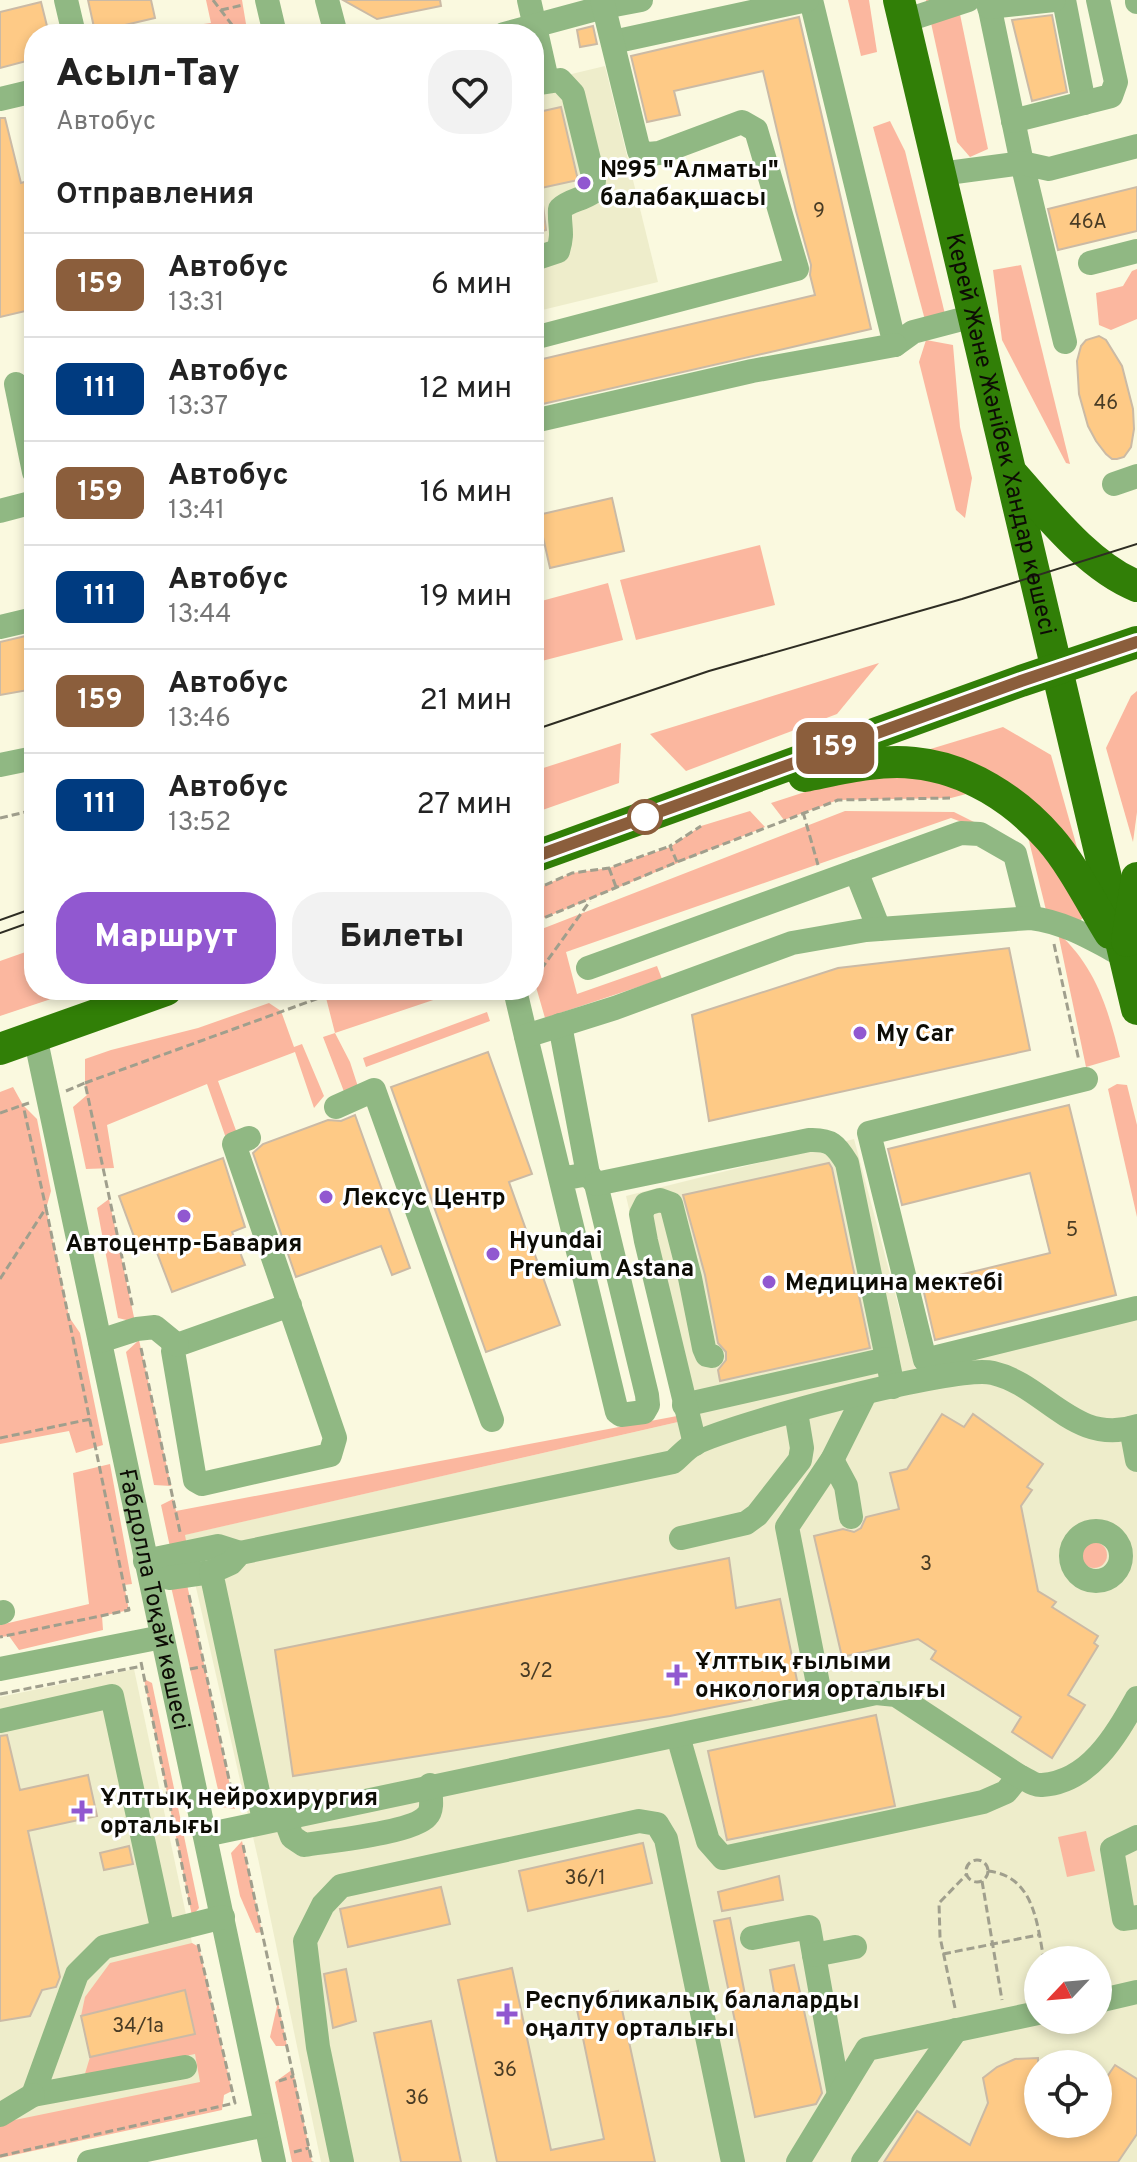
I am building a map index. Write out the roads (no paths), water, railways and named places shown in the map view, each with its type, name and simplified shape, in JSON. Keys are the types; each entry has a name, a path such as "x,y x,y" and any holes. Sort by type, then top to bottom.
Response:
{"main road":[{"name":"Керей Және Жәнібек Хандар көшесі","path":"901,11 1137,1009"},
{"path":"1011,472 1116,578 1137,586"},
{"path":"544,853 1137,642"},
{"path":"714,792 876,763 914,763 952,772 997,791 1052,841 1124,956"},
{"path":"1124,956 1137,878"},
{"path":"0,1049 138,1000"}],"street":[{"path":"66,0 72,24"},
{"path":"327,0 333,24"},
{"path":"529,0 533,24"},
{"path":"543,24 603,3 641,0"},
{"path":"613,42 809,0 895,345"},
{"path":"901,11 982,2 1054,0"},
{"path":"1064,0 1084,103"},
{"path":"1098,0 1116,82 1112,95"},
{"path":"255,2 266,24"},
{"path":"982,2 1065,342"},
{"path":"544,335 797,269 756,130 742,122 659,153 639,151 603,3"},
{"path":"544,82 560,80 573,94 594,180 593,192 560,209 559,221 563,234 558,251 544,256"},
{"path":"1013,121 1137,89"},
{"path":"0,99 24,93"},
{"path":"940,174 1022,163 1049,169 1137,146"},
{"path":"1090,263 1137,251"},
{"path":"544,419 752,371 895,345 913,332 974,316"},
{"path":"17,384 24,420"},
{"path":"1114,484 1137,476"},
{"path":"0,511 24,505"},
{"path":"0,627 24,621"},
{"path":"0,765 24,760"},
{"path":"588,968 961,833 980,834 1015,854 1040,919"},
{"path":"856,871 879,929"},
{"path":"526,1036 792,943 879,929 1040,919 1071,928 1124,956"},
{"path":"517,1000 617,1412 629,1415 644,1412 648,1405 647,1395 592,1179 560,1025"},
{"name":"Ғабдолла Тоқай көшесі","path":"35,1036 266,2125 282,2157"},
{"path":"1085,1079 869,1133 925,1360 1137,1308"},
{"path":"336,1107 374,1090 492,1420"},
{"path":"561,1179 650,1174 809,1140 826,1139 835,1143 847,1163 893,1387"},
{"path":"234,1143 279,1280 290,1305 335,1438 330,1455 202,1484 195,1480 173,1351 177,1345 290,1305"},
{"path":"650,1174 663,1188 671,1204 704,1348 707,1355 712,1356"},
{"path":"671,1204 660,1200 646,1204 641,1214 695,1444"},
{"path":"100,1341 137,1329 155,1327 177,1345"},
{"path":"684,1405 887,1359"},
{"path":"180,1569 218,1546 240,1553 673,1462 695,1444 796,1412 967,1372 992,1373 1011,1379 1074,1422 1105,1430 1134,1427 1137,1460"},
{"path":"822,1704 787,1527 832,1460 865,1394"},
{"path":"681,1538 746,1523 757,1515 800,1460 802,1448 796,1412"},
{"path":"832,1460 846,1486 851,1517"},
{"path":"145,1561 211,1572 231,1563 240,1553"},
{"path":"211,1572 274,1818 292,1837 304,1845 408,1827 427,1818 431,1810 430,1785"},
{"path":"0,1669 162,1637"},
{"path":"205,1835 876,1693 896,1695 1019,1776 1040,1786 1069,1778 1094,1762 1130,1724 1137,1698"},
{"path":"0,1721 112,1696 163,1932"},
{"path":"678,1736 708,1841 723,1858 983,1802 1006,1792 1019,1776"},
{"path":"342,2162 318,2047 305,1941 323,1905 341,1886 639,1821 657,1824 666,1839 733,2162"},
{"path":"1137,1837 1112,1849 1124,1919 1137,1917"},
{"path":"33,2095 77,1974 104,1947 223,1917"},
{"path":"752,1938 809,1927 839,2095"},
{"path":"814,1955 855,1947"},
{"path":"1112,1998 1137,1992"},
{"path":"798,2162 867,2049 1024,2016"},
{"path":"863,2162 957,2030"},
{"path":"0,2115 33,2095 185,2067"},
{"path":"89,2162 266,2125"}],"tram line":[{"path":"544,727 709,671 962,599 1137,544"},
{"path":"0,920 24,912"},
{"path":"0,933 24,925"}],"place":[{"name":"№95 \"Алматы\" балабақшасы","path":"584,183"},
{"name":"My Car","path":"860,1033"},
{"name":"Лексус Центр","path":"326,1197"},
{"name":"Автоцентр-Бавария","path":"184,1216"},
{"name":"Hyundai Premium Astana","path":"493,1254"},
{"name":"Медицина мектебі","path":"769,1282"},
{"name":"Ұлттық ғылыми онкология орталығы","path":"677,1675"},
{"name":"Ұлттық нейрохирургия орталығы","path":"82,1811"},
{"name":"Республикалық балаларды оңалту орталығы","path":"507,2014"}]}
